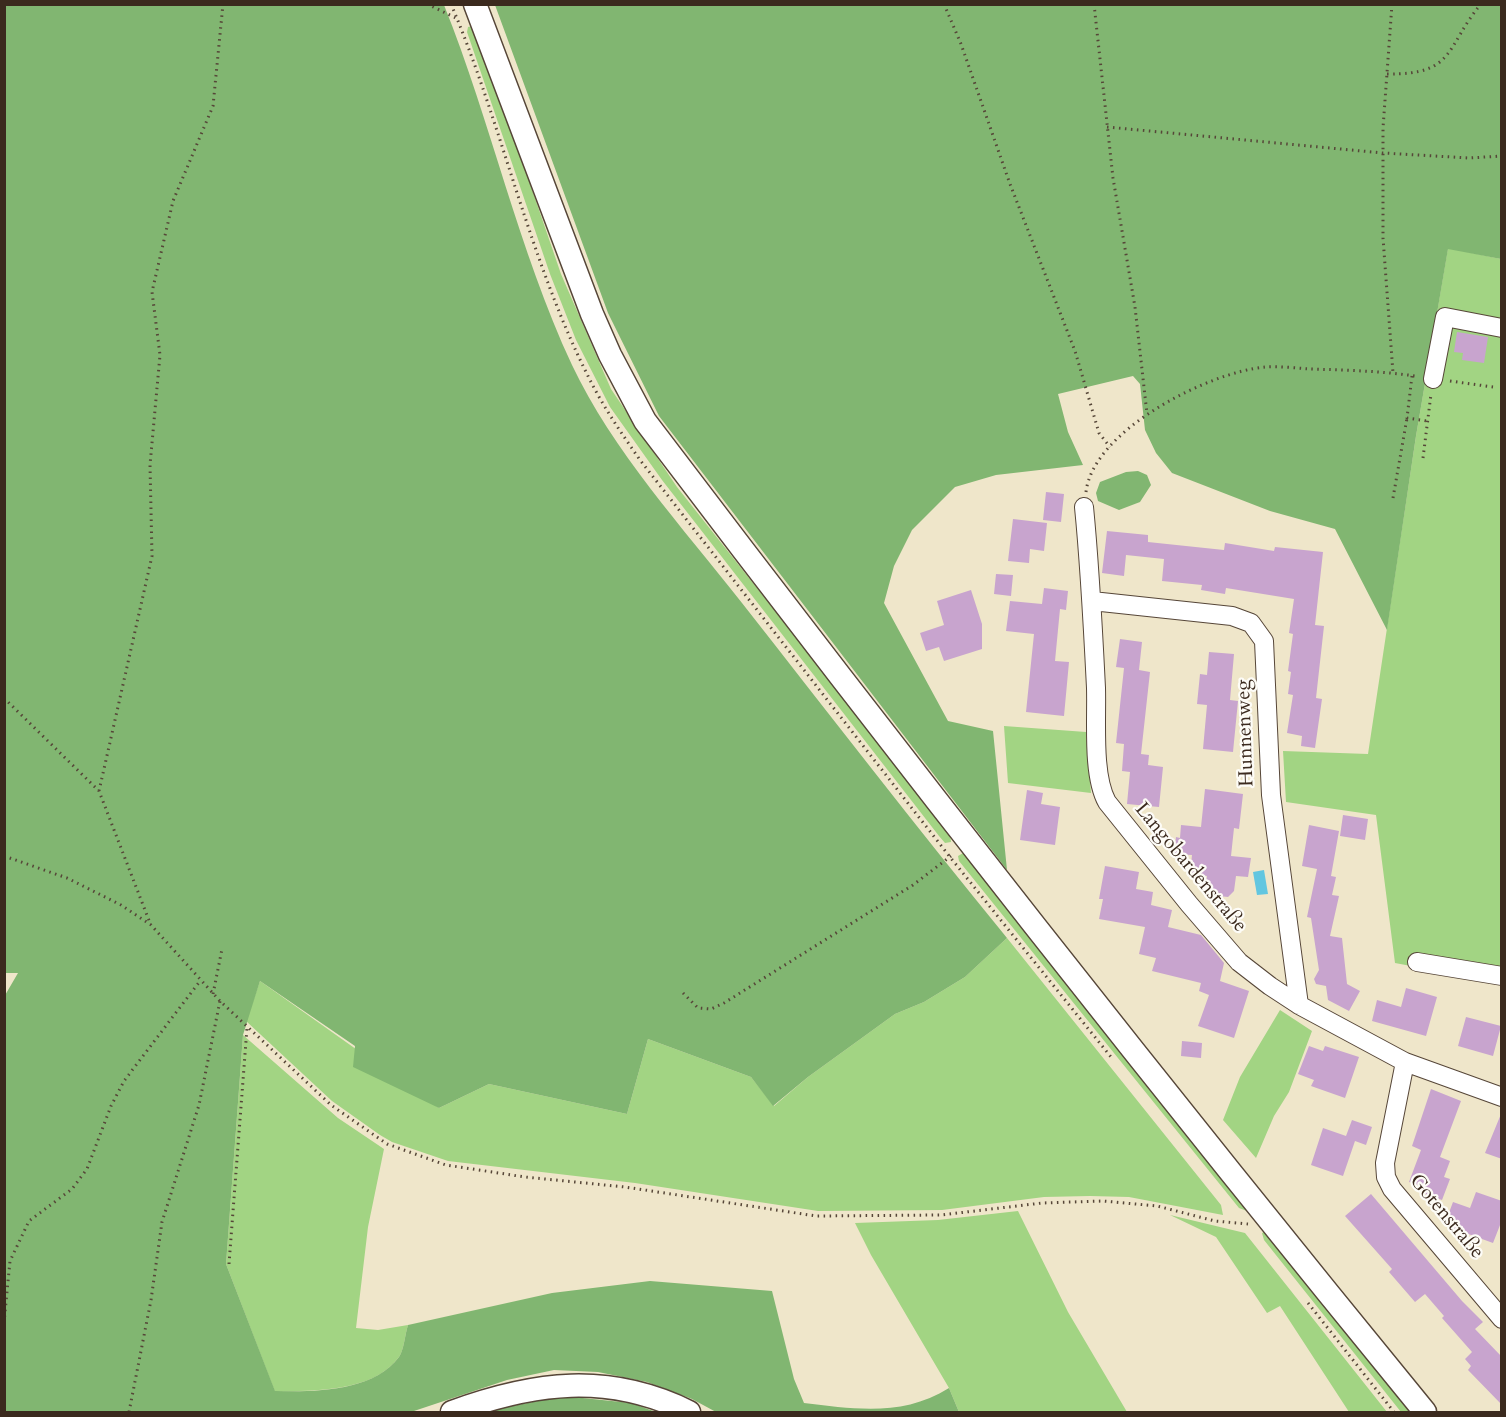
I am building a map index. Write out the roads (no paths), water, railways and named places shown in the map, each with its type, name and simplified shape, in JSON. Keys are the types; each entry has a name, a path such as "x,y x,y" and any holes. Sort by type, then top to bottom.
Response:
{"main road":[{"path":"475,4 592,314 610,355 645,421 947,813 1264,1215 1425,1413"},
{"path":"452,1413 531,1389 559,1384 588,1384 647,1395 689,1413"}],"street":[{"path":"1432,388 1445,317 1502,328"},
{"name":"Langobardenstraße","path":"1084,507 1092,602 1099,759 1104,796 1189,904 1239,962 1299,1005 1405,1062 1502,1097"},
{"name":"Hunnenweg","path":"1092,602 1232,616 1251,623 1264,641 1271,795 1299,1005"},
{"path":"1417,962 1502,976"},
{"name":"Gotenstraße","path":"1405,1062 1385,1163 1386,1176 1392,1189 1502,1319"}],"water":[{"path":"1264,870 1268,894 1257,895 1253,872"}]}
